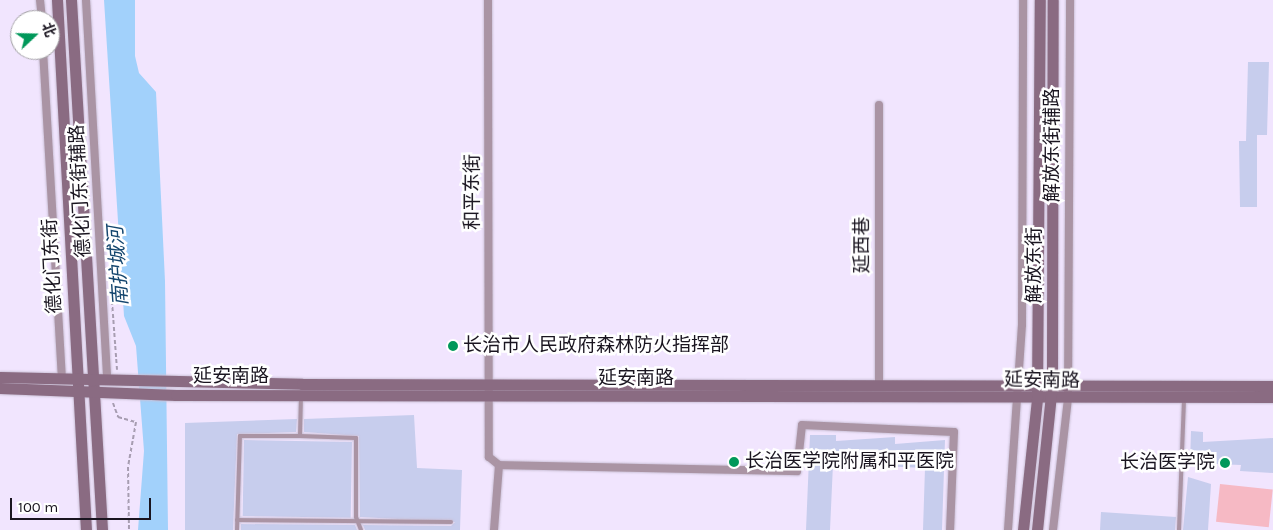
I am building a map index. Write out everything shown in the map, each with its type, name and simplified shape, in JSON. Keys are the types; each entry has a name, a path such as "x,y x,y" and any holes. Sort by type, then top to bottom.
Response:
{"main road":[{"name":"德化门东街","path":"57,0 80,391 86,530"},
{"name":"德化门东街","path":"71,0 102,530"},
{"name":"解放东街","path":"1023,530 1037,385 1040,0"},
{"name":"解放东街","path":"1037,530 1052,385 1052,0"},
{"name":"延安南路","path":"0,377 302,389 1020,392 1037,385 1273,386"},
{"name":"延安南路","path":"489,390 879,386 1020,392 1036,398 1050,399 1273,398"},
{"name":"延安南路","path":"0,388 80,391 94,394 176,395 302,389"}],"street":[{"name":"德化门东街辅路","path":"86,0 112,380"},
{"name":"和平东街","path":"488,0 489,457 499,465"},
{"name":"解放东街辅路","path":"1008,530 1020,392 1022,0"},
{"name":"解放东街辅路","path":"1053,530 1068,399 1070,0"},
{"name":"德化门东街辅路","path":"44,60 62,379"},
{"name":"延西巷","path":"879,105 879,386"},
{"path":"494,530 499,465 797,471 802,425 954,432 950,530"}],"lane":[{"path":"300,436 302,389"},
{"path":"1179,530 1184,397"},
{"path":"237,530 240,436 356,438 356,517 361,522"},
{"path":"237,520 451,522"},
{"path":"360,530 361,522"}],"path":[{"path":"114,394 118,417 136,422 128,467 129,530"}],"shaded area":[{"path":"1220,484 1273,490 1269,527 1216,522"}],"water":[{"path":"104,0 135,0 135,56 139,73 156,92 165,281 168,530 138,530 144,451 136,346 124,316"}],"building":[{"path":"1248,62 1269,62 1267,135 1257,135 1257,207 1240,207 1239,141 1246,141"},
{"path":"414,415 417,468 462,470 460,530 365,530 363,525 451,526 455,522 360,517 359,436 304,432 304,419"},
{"path":"297,419 296,432 237,434 233,530 185,530 185,423"},
{"path":"1191,431 1203,432 1203,442 1273,438 1273,473 1240,471 1241,465 1190,463"},
{"path":"810,435 836,435 836,441 895,437 895,444 945,440 942,530 923,530 925,468 833,464 830,530 806,530"},
{"path":"244,440 352,442 351,518 243,516"},
{"path":"1188,477 1211,484 1208,530 1183,530"},
{"path":"1101,512 1176,517 1175,530 1100,530"},
{"path":"241,524 355,525 357,530 241,530"}],"place":[{"name":"长治市人民政府森林防火指挥部","path":"453,346"},
{"name":"长治医学院附属和平医院","path":"734,462"},
{"name":"长治医学院","path":"1225,463"}],"water label":[{"name":"南护城河","path":"118,266"}]}
